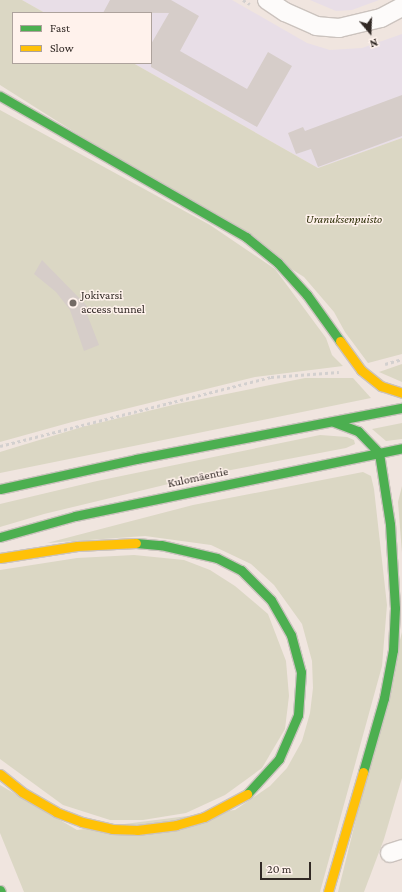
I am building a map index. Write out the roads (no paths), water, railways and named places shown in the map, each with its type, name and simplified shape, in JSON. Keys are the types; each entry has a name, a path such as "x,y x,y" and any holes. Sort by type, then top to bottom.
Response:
{"main road":[{"path":"0,96 246,237 278,263 307,295 361,370 381,386 402,393"},
{"path":"0,489 136,459 402,408"},
{"path":"328,892 374,738 393,650 394,568 379,454 367,438 358,431 334,422"},
{"name":"Kulomäentie","path":"0,537 75,516 402,448"},
{"path":"0,558 77,546 131,543 161,545 217,558 241,570 271,600 291,635 301,672 298,715 279,759 248,793 204,817 176,825 138,830 112,829 82,822 56,812 22,792 0,774"}],"street":[{"path":"267,0 285,12 316,26 339,28 381,18 402,7"}],"place":[{"name":"Jokivarsi access tunnel","path":"73,303"}],"park label":[{"name":"Uranuksenpuisto","path":"344,220"}]}
